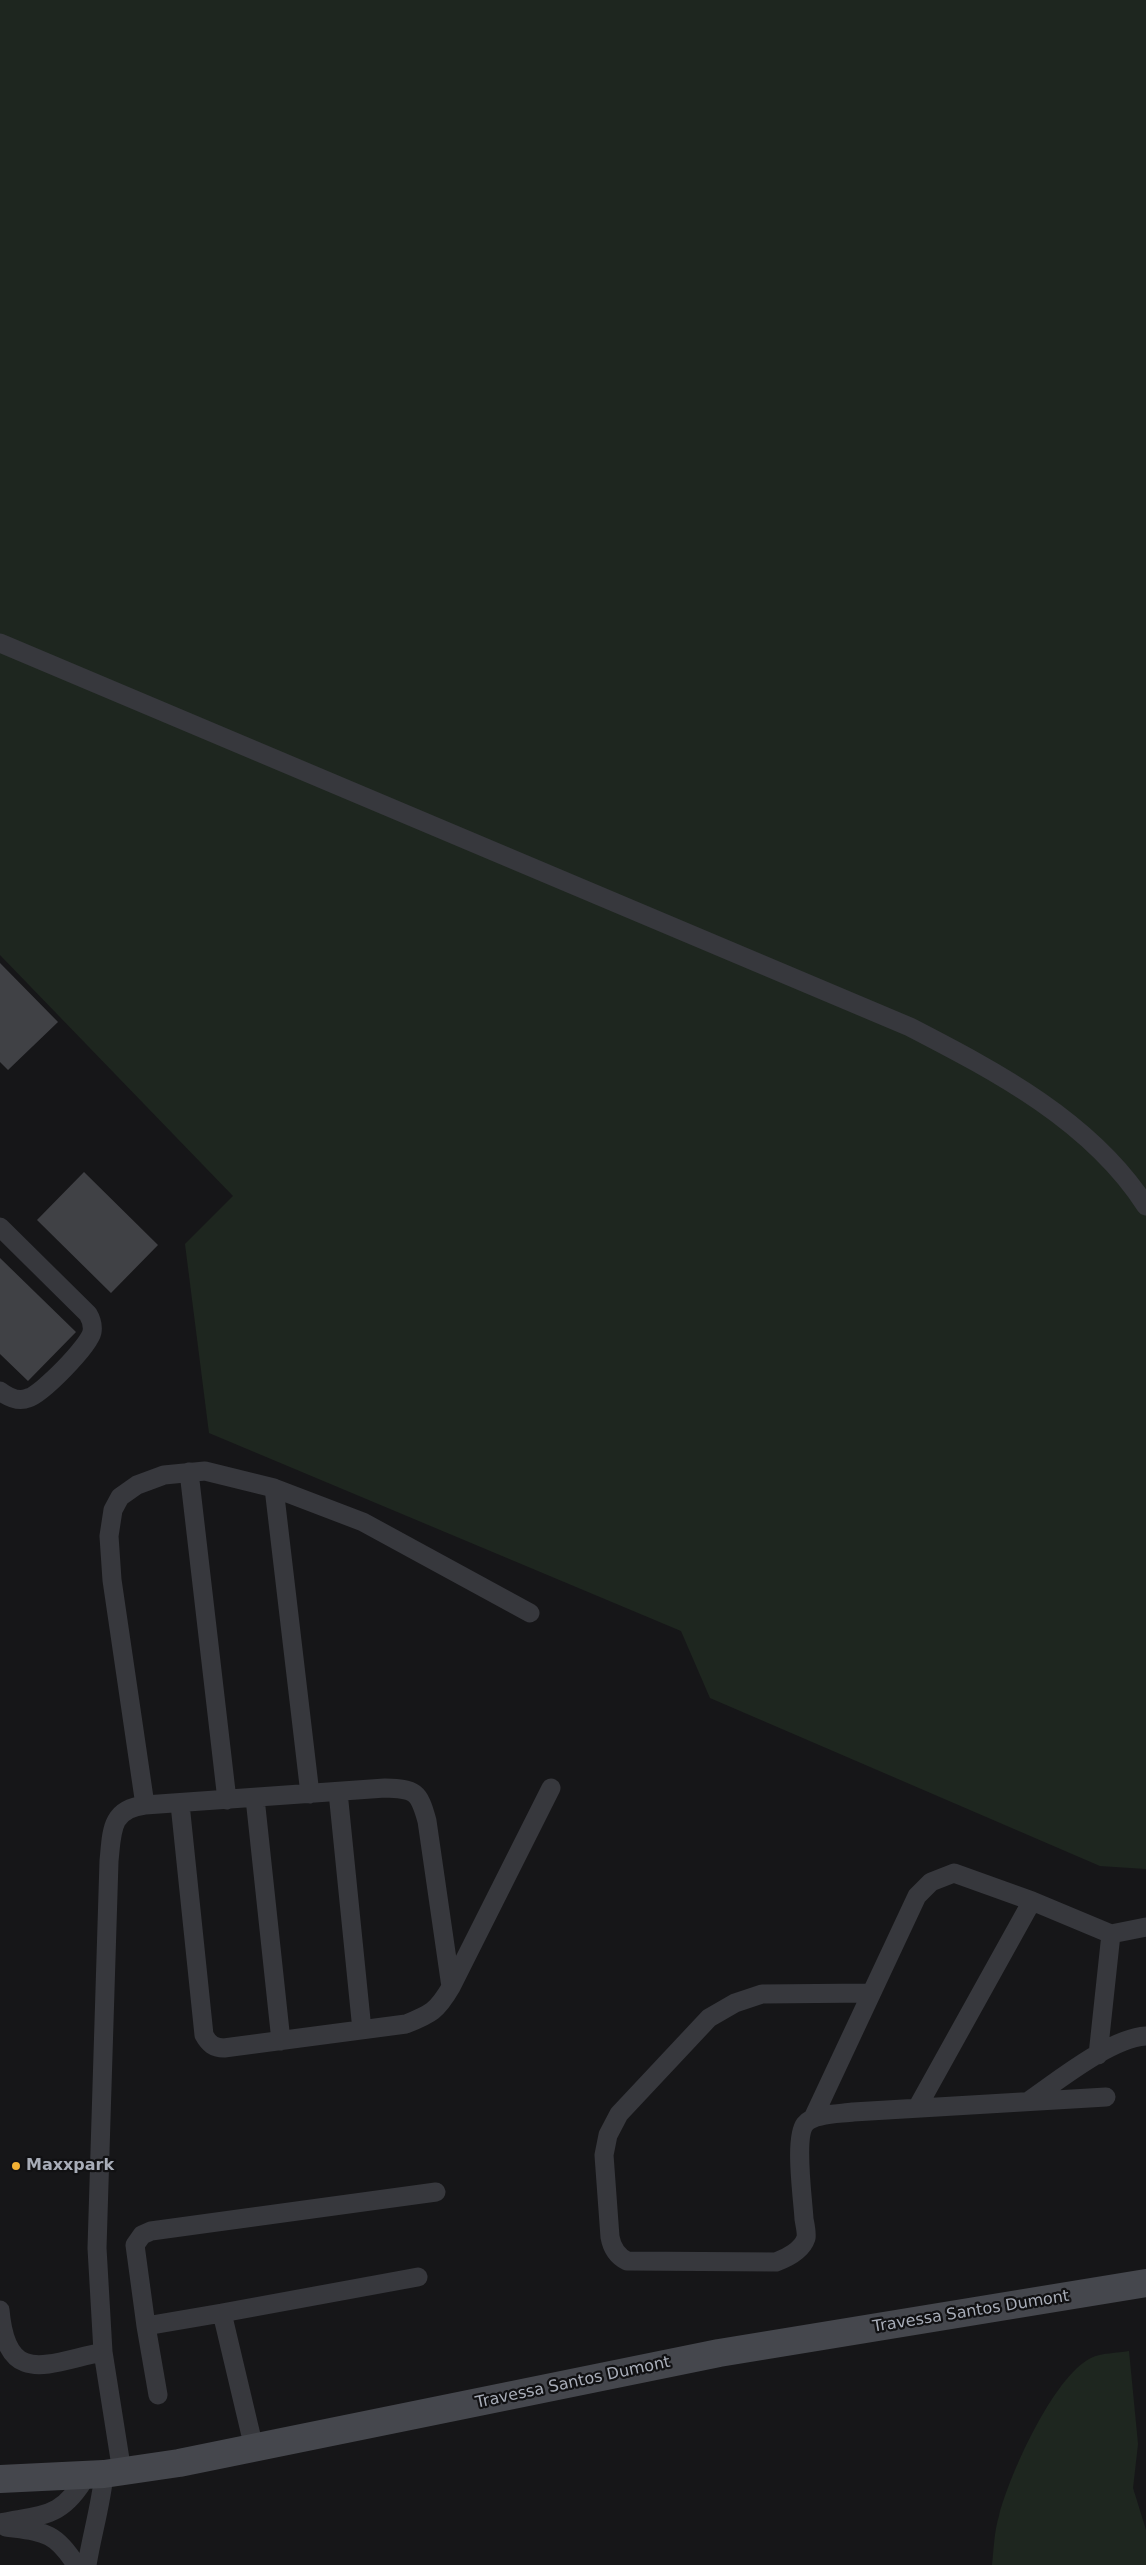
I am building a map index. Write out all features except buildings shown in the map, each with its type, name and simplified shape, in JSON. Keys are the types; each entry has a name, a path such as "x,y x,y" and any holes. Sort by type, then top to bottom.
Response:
{"main road":[{"name":"Travessa Santos Dumont","path":"0,2479 104,2474 254,2448 719,2353 1146,2284"}],"lane":[{"path":"0,643 910,1027 976,1062 1050,1109 1098,1148 1135,1189 1146,1206"},
{"path":"0,1226 88,1314 92,1320 92,1332 84,1347 42,1388 29,1398 17,1400 0,1390"},
{"path":"145,1805 112,1580 109,1536 113,1510 120,1498 137,1485 164,1475 205,1471 274,1488 363,1522 530,1613"},
{"path":"189,1472 227,1800"},
{"path":"274,1488 310,1794"},
{"path":"180,1804 204,2035 208,2042 216,2048 406,2024 432,2014 440,2006 451,1987 551,1788"},
{"path":"87,2565 94,2523 102,2498 104,2474 103,2352 97,2248 109,1861 113,1826 119,1816 126,1810 145,1805 338,1792 407,1789 414,1792 419,1798 427,1821 451,1987"},
{"path":"338,1792 362,2030"},
{"path":"255,1798 281,2041"},
{"path":"871,1993 762,1994 735,2004 709,2018 618,2114 608,2136 604,2155 611,2245 620,2258 628,2261 776,2262 799,2248 806,2238 800,2167 800,2134 805,2124 813,2118 918,1896 922,1889 936,1880 954,1873 1032,1901 1111,1934 1146,1927"},
{"path":"917,2108 1032,1901"},
{"path":"1098,2054 1111,1934"},
{"path":"1028,2101 1098,2054 1120,2044 1146,2036"},
{"path":"813,2118 853,2112 1106,2097"},
{"path":"158,2395 135,2245 142,2235 151,2231 436,2192"},
{"path":"146,2326 418,2276"},
{"path":"0,2310 4,2334 11,2351 19,2361 28,2365 103,2352"},
{"path":"222,2313 254,2448"},
{"path":"0,2525 46,2514 61,2508 104,2474"},
{"path":"0,2525 36,2531 55,2537 76,2565"}],"shaded area":[{"path":"0,0 1146,0 1146,1869 1100,1866 710,1698 681,1631 209,1433 185,1244 233,1196 0,955"},
{"path":"1129,2351 1138,2444 1133,2488 1146,2530 1146,2565 992,2565 996,2528 1004,2499 1022,2453 1048,2406 1062,2385 1091,2358"}],"place":[{"name":"Maxxpark","path":"16,2166"}]}
